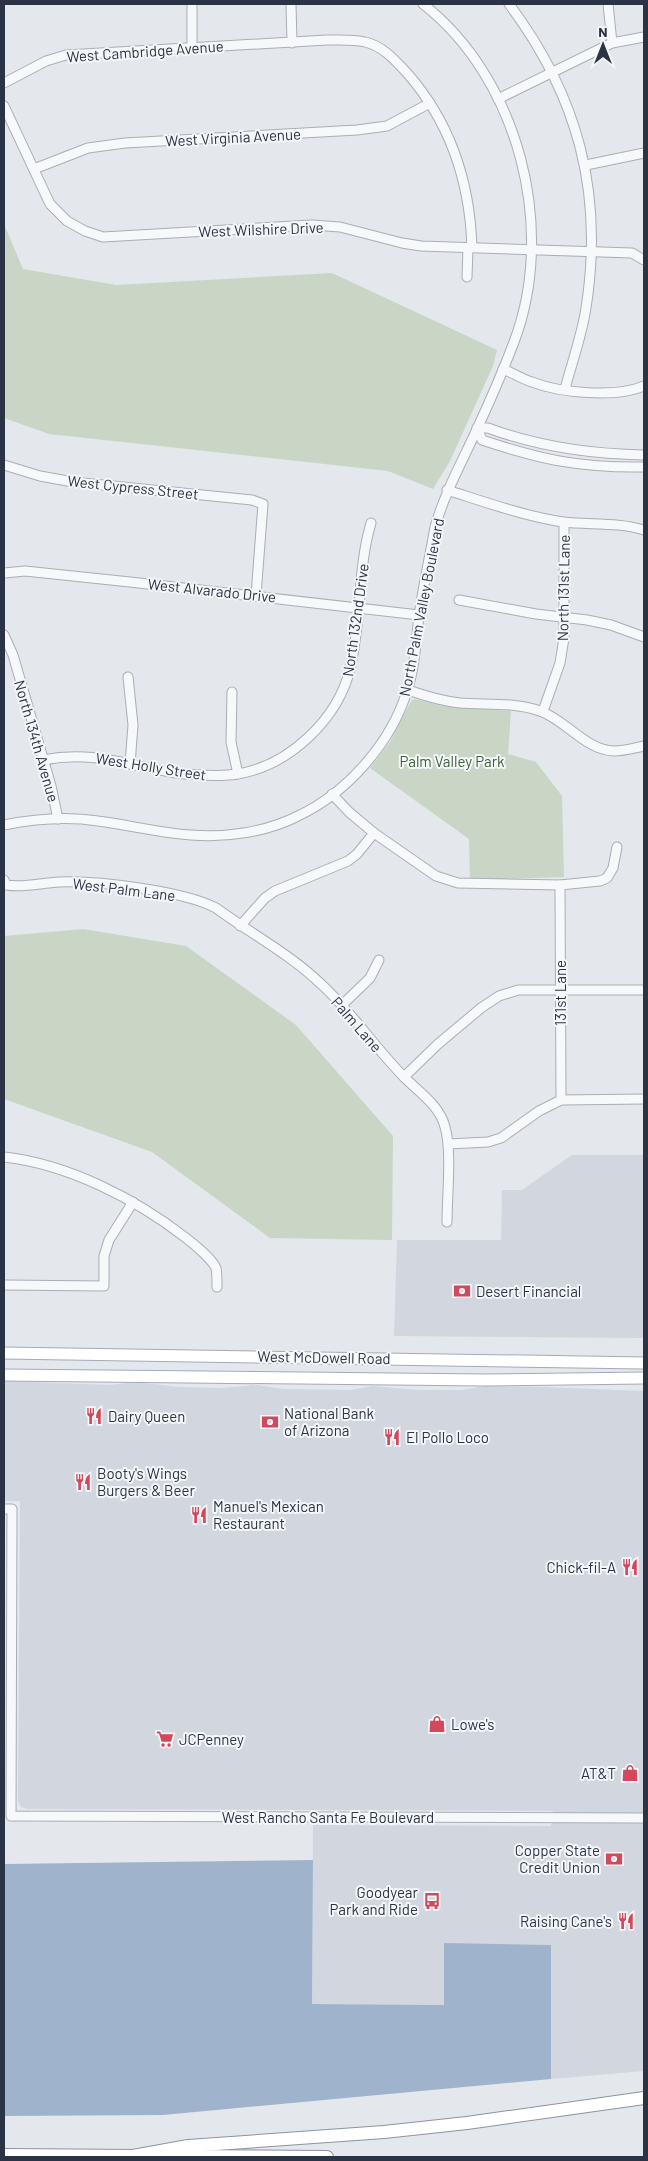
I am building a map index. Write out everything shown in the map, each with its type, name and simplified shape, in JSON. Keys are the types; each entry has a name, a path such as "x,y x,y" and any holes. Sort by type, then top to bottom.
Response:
{"highway":[{"path":"133,2156 188,2146 467,2124 644,2098"},
{"path":"4,2155 327,2157"}],"main road":[{"name":"West McDowell Road","path":"4,1353 644,1363"},
{"path":"239,1356 239,1377"},
{"name":"West McDowell Road","path":"4,1375 484,1380 644,1378"}],"street":[{"path":"192,4 192,48"},
{"path":"291,4 292,43"},
{"name":"North Palm Valley Boulevard","path":"4,825 42,819 58,819 96,820 192,835 225,835 251,831 296,817 332,794 353,776 380,745 394,721 408,690 435,527 447,490 477,428 515,340 530,280 532,249 532,228 522,161 498,99 484,72 462,44 423,4"},
{"path":"509,4 528,30 552,71 568,107 586,165 591,198 591,252 586,311 565,389"},
{"path":"608,4 612,43"},
{"path":"498,99 612,43 644,37"},
{"name":"West Cambridge Avenue","path":"4,83 46,61 66,55 348,40 366,42 384,51 395,60 430,103"},
{"path":"430,103 444,126 461,169 468,199 470,247 467,277"},
{"name":"West Virginia Avenue","path":"34,170 88,148 125,143 357,130 387,126 430,103"},
{"path":"4,106 34,170"},
{"path":"586,165 644,153"},
{"name":"West Wilshire Drive","path":"34,170 50,204 56,212 85,231 103,237 312,225 340,228 402,243 632,253 644,260"},
{"path":"503,369 531,382 565,389 613,392 644,386"},
{"path":"644,455 569,450 535,443 488,428 477,428 482,440 542,459 588,466 644,468"},
{"name":"West Cypress Street","path":"4,465 40,476 73,482 252,500 263,504 256,595"},
{"path":"447,490 525,514 564,522 631,526 644,530"},
{"name":"North 131st Lane","path":"543,712 560,663 564,638 564,522"},
{"name":"North 132nd Drive","path":"309,736 332,710 345,685 352,660 365,543 371,523"},
{"name":"West Alvarado Drive","path":"4,573 34,572 256,595 420,615"},
{"path":"459,600 611,625 644,638"},
{"name":"North 134th Avenue","path":"4,635 13,655 58,819"},
{"path":"128,677 133,725 130,764"},
{"path":"408,690 444,701 509,705 543,712 572,729 595,746 605,750 622,751 644,746"},
{"path":"232,692 231,742 238,774"},
{"name":"West Holly Street","path":"43,760 78,755 98,756 130,764 205,776 238,774 259,768 278,759 290,752 309,736"},
{"path":"332,794 348,812 374,833 436,876 458,883 560,885 593,883 607,878 616,857 617,847"},
{"path":"240,926 265,898 275,891 348,861 357,854 374,833"},
{"name":"West Palm Lane","path":"4,880 6,885 18,888 59,882 89,882 186,896 203,901 240,926"},
{"name":"131st Lane","path":"560,885 561,1100"},
{"name":"Palm Lane","path":"240,926 292,960 321,983 342,1005 404,1077 426,1097 439,1113 445,1126 448,1144"},
{"path":"342,1005 370,978 379,960"},
{"path":"404,1077 438,1044 499,996 518,990 644,990"},
{"path":"447,1222 448,1144 488,1142 501,1138 539,1110 561,1100 644,1099"},
{"path":"4,1157 45,1165 116,1192 133,1202 172,1227 197,1247 216,1267 217,1287"},
{"path":"4,1285 104,1286 104,1256 109,1240 133,1202"},
{"name":"West Rancho Santa Fe Boulevard","path":"4,1509 12,1509 11,1816 644,1818"}],"shaded area":[{"path":"572,1155 644,1155 644,1338 394,1336 397,1240 501,1240 502,1190 522,1190"},
{"path":"4,1381 111,1385 135,1382 179,1387 223,1388 257,1385 283,1389 351,1390 372,1386 418,1390 461,1390 486,1386 644,1391 644,2071 551,2079 551,1945 445,2005 312,2004 313,1825 551,1826 553,1811 27,1809 21,1807 18,1801 20,1501 4,1501"}],"green space":[{"path":"4,224 23,269 116,285 332,273 497,350 493,366 450,461 433,489 388,471 49,434 4,418"},
{"name":"Palm Valley Park","path":"415,699 443,706 511,711 508,754 536,762 562,796 564,877 470,880 469,839 370,768 390,742 411,701"},
{"path":"83,929 186,946 296,1025 393,1136 392,1240 270,1238 152,1152 4,1099 4,936"}],"water":[{"path":"313,1860 312,2004 444,2005 444,1943 551,1945 551,2079 163,2115 4,2116 4,1864"}],"place":[{"name":"Desert Financial","path":"462,1291"},
{"name":"Dairy Queen","path":"94,1416"},
{"name":"National Bank of Arizona","path":"270,1422"},
{"name":"El Pollo Loco","path":"392,1437"},
{"name":"Booty's Wings Burgers & Beer","path":"83,1482"},
{"name":"Manuel's Mexican Restaurant","path":"199,1515"},
{"name":"Chick-fil-A","path":"630,1567"},
{"name":"Lowe's","path":"437,1724"},
{"name":"JCPenney","path":"165,1739"},
{"name":"AT&T","path":"630,1773"},
{"name":"Copper State Credit Union","path":"614,1859"},
{"name":"Goodyear Park and Ride","path":"432,1901"},
{"name":"Raising Cane's","path":"626,1921"}]}
